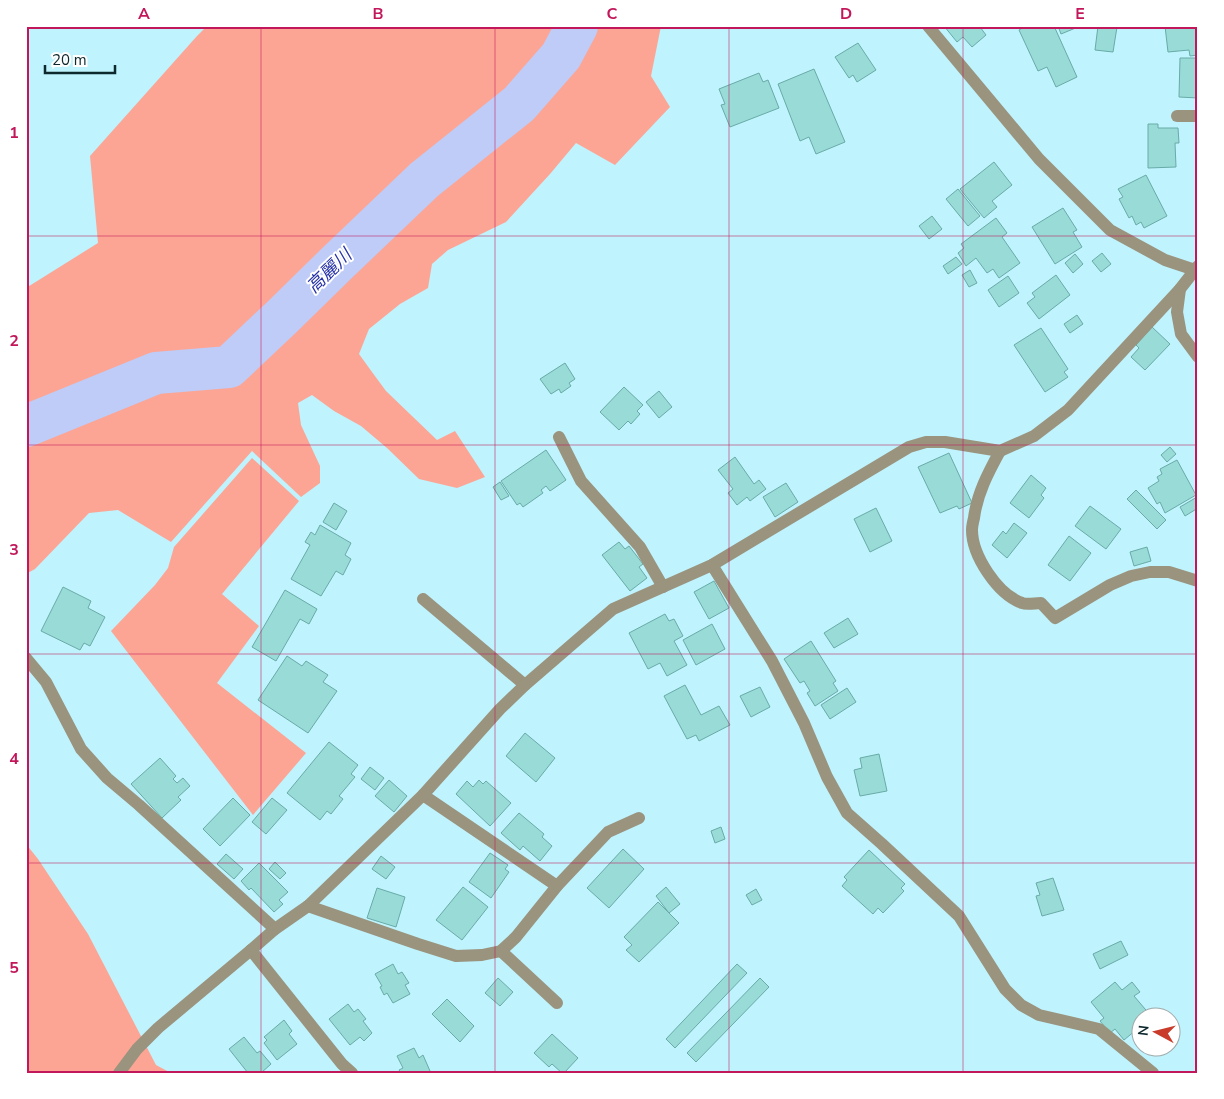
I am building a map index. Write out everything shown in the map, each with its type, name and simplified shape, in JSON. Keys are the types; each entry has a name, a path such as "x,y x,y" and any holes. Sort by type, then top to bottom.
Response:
{"street":[{"path":"119,1073 137,1049 158,1028 275,929 308,906 423,795 525,684 613,610 712,565 909,447 926,442 945,442 1000,451 1034,436 1068,410 1197,269 1165,260 1110,230 1039,159 928,26"},
{"path":"1177,116 1198,116"},
{"path":"1180,289 1177,312 1181,334 1198,357"},
{"path":"559,437 581,481 640,547 663,586"},
{"path":"1000,451 985,480 976,504 972,530 977,555 992,580 1011,597 1023,603 1040,603 1055,618 1110,585 1130,576 1150,572 1169,572 1198,581"},
{"path":"712,565 772,661 804,723 827,778 847,813 958,916 1005,989 1020,1005 1038,1015 1099,1029 1153,1073"},
{"path":"423,599 525,684"},
{"path":"26,658 46,682 81,749 107,778 275,929"},
{"path":"423,795 557,886"},
{"path":"308,906 392,936 456,956 482,955 501,951 516,937 557,886 608,832 639,818"},
{"path":"251,950 342,1064 352,1073"},
{"path":"501,951 556,1003"}],"shaded area":[{"path":"207,26 661,26 651,76 670,107 615,165 576,143 506,222 448,250 432,264 428,288 400,304 369,329 359,354 386,391 437,440 455,431 485,477 457,488 419,479 361,426 334,411 312,395 298,403 301,425 320,466 320,483 301,497 252,451 171,542 118,510 89,513 35,569 26,574 26,288 98,243 90,156"},
{"path":"252,458 299,501 222,594 259,626 217,683 306,753 253,815 111,631 155,585 168,568 174,547"},
{"path":"26,844 88,934 156,1065 171,1073 26,1073"}],"building":[{"path":"944,26 981,26 986,35 972,47 963,37 957,42"},
{"path":"1026,26 1054,26 1077,77 1056,87 1047,67 1038,71 1019,30"},
{"path":"1058,26 1078,26 1078,27 1061,34"},
{"path":"1098,26 1117,27 1113,52 1095,50"},
{"path":"1165,26 1198,26 1198,55 1190,56 1189,50 1168,52"},
{"path":"858,43 876,70 857,82 853,75 849,78 835,57"},
{"path":"1180,58 1198,58 1198,98 1179,97"},
{"path":"814,69 845,142 816,154 809,137 800,141 778,84"},
{"path":"759,73 763,82 768,80 779,108 730,127 721,105 725,104 719,89"},
{"path":"1148,124 1158,124 1158,128 1178,128 1179,143 1175,143 1176,167 1148,168"},
{"path":"994,162 1012,185 992,201 997,207 984,218 960,189"},
{"path":"1146,175 1167,216 1144,228 1141,222 1136,225 1132,216 1129,218 1119,199 1123,197 1118,189"},
{"path":"958,189 980,216 968,226 946,199"},
{"path":"1063,208 1077,230 1073,232 1082,247 1055,264 1032,227"},
{"path":"932,216 942,229 929,239 919,226"},
{"path":"996,218 1007,233 1002,237 1020,263 999,278 993,269 987,273 976,258 966,266 958,253 964,248 961,244"},
{"path":"1102,253 1111,264 1101,272 1092,261"},
{"path":"1075,254 1083,264 1073,273 1065,263"},
{"path":"956,257 962,264 948,274 943,266"},
{"path":"970,270 977,283 969,287 962,275"},
{"path":"1056,275 1070,295 1039,319 1027,303 1035,297 1032,293"},
{"path":"1008,276 1019,293 999,307 988,290"},
{"path":"1077,315 1083,324 1070,333 1064,324"},
{"path":"1152,327 1170,344 1145,370 1131,357 1139,348 1136,345"},
{"path":"1041,328 1068,369 1064,372 1068,377 1045,392 1014,345"},
{"path":"565,363 575,379 569,383 571,386 561,393 559,389 551,394 540,379"},
{"path":"624,387 643,405 637,411 640,414 631,424 628,421 619,430 600,412"},
{"path":"659,391 672,407 659,418 646,402"},
{"path":"1170,447 1176,454 1167,462 1161,455"},
{"path":"546,450 566,480 550,491 546,486 541,490 543,493 523,507 520,503 517,505 501,481"},
{"path":"949,453 972,503 959,509 957,506 940,513 918,467"},
{"path":"735,457 754,484 759,480 766,489 750,501 747,497 737,505 728,493 733,489 718,470"},
{"path":"1177,460 1196,495 1165,513 1160,502 1157,504 1148,488 1159,481 1157,477 1162,474 1160,469"},
{"path":"1031,475 1046,488 1041,495 1044,498 1029,518 1010,503"},
{"path":"500,482 509,496 501,500 493,487"},
{"path":"786,483 798,502 775,517 763,497"},
{"path":"1136,490 1166,520 1157,529 1127,499"},
{"path":"1197,497 1198,508 1185,516 1180,507"},
{"path":"334,503 347,511 336,530 323,522"},
{"path":"1090,506 1121,529 1106,549 1075,526"},
{"path":"876,508 892,541 870,552 854,519"},
{"path":"1014,523 1027,533 1007,558 992,545 1003,531 1006,534"},
{"path":"320,525 351,543 345,555 351,559 343,575 336,571 321,596 291,579 310,545 305,542 311,532 315,535"},
{"path":"1069,536 1091,553 1070,581 1048,565"},
{"path":"619,542 625,549 629,546 643,564 639,567 647,578 630,591 602,555"},
{"path":"1147,547 1151,561 1134,566 1130,552"},
{"path":"714,581 729,608 709,619 694,592"},
{"path":"63,587 91,601 88,608 105,617 90,646 84,643 80,650 41,631"},
{"path":"285,590 317,609 309,624 300,619 276,661 252,647"},
{"path":"665,614 669,621 674,619 683,636 674,641 687,665 667,676 660,663 648,669 629,633"},
{"path":"848,618 858,634 834,648 824,633"},
{"path":"712,624 725,649 696,665 683,640"},
{"path":"811,641 836,681 833,683 838,691 815,706 807,693 810,691 804,681 800,683 784,659"},
{"path":"287,656 302,666 306,661 328,675 323,682 337,691 308,733 258,700"},
{"path":"685,685 701,715 719,706 730,725 699,741 696,735 687,739 664,696"},
{"path":"760,687 770,707 751,717 740,696"},
{"path":"847,688 856,702 830,719 821,705"},
{"path":"525,733 555,758 536,782 506,756"},
{"path":"329,742 358,765 351,774 355,777 339,796 343,799 331,814 327,811 320,820 287,793"},
{"path":"879,754 887,791 860,796 854,770 862,768 860,758"},
{"path":"160,758 176,776 173,779 177,783 183,778 190,786 178,797 181,800 162,818 131,784"},
{"path":"370,767 384,778 375,790 361,779"},
{"path":"389,780 407,796 394,812 375,796"},
{"path":"479,780 483,784 486,781 511,803 490,826 456,794 467,781 473,787"},
{"path":"233,798 250,815 220,846 203,829"},
{"path":"272,798 287,810 266,834 252,822"},
{"path":"519,813 544,834 542,837 552,846 540,861 523,846 520,850 501,833"},
{"path":"721,827 725,839 715,843 711,831"},
{"path":"623,849 644,869 609,908 587,888"},
{"path":"869,850 905,884 901,888 904,891 883,913 878,908 873,914 842,886 847,880 844,877"},
{"path":"490,853 508,865 505,869 509,872 491,898 469,882"},
{"path":"226,854 243,869 234,879 217,864"},
{"path":"381,856 395,867 386,879 372,869"},
{"path":"275,862 286,873 280,879 269,869"},
{"path":"259,863 288,892 279,900 283,904 274,912 251,888 249,890 241,881"},
{"path":"1053,878 1064,910 1042,916 1036,896 1040,895 1036,883"},
{"path":"463,887 488,907 462,940 436,920"},
{"path":"666,887 680,904 669,913 656,896"},
{"path":"377,888 405,897 396,927 367,918"},
{"path":"756,889 762,900 752,905 746,895"},
{"path":"658,902 679,923 639,962 626,950 632,945 624,937"},
{"path":"1121,941 1128,955 1100,969 1093,954"},
{"path":"393,964 398,974 402,972 409,983 405,985 410,994 393,1003 387,993 384,995 380,987 382,986 375,974"},
{"path":"737,964 747,973 675,1048 666,1039"},
{"path":"498,978 513,992 500,1006 485,993"},
{"path":"760,978 769,987 696,1062 687,1053"},
{"path":"1115,982 1122,990 1132,982 1140,992 1134,996 1142,1006 1132,1006 1132,1033 1124,1040 1115,1029 1110,1033 1100,1021 1104,1018 1091,1002"},
{"path":"447,999 474,1026 460,1042 432,1014"},
{"path":"348,1004 354,1012 358,1009 366,1019 363,1021 372,1033 364,1041 360,1037 350,1045 329,1019"},
{"path":"284,1020 292,1031 289,1034 297,1044 277,1060 264,1043 267,1040 264,1037"},
{"path":"552,1034 578,1058 564,1073 552,1064 549,1067 534,1053"},
{"path":"244,1037 257,1053 260,1051 271,1064 261,1073 248,1073 229,1049"},
{"path":"414,1048 419,1058 423,1055 430,1071 427,1073 401,1073 399,1070 403,1068 397,1056"}],"waterway":[{"name":"高麗川","path":"26,426 156,373 229,367 424,180 519,104 561,56 577,26"}]}
